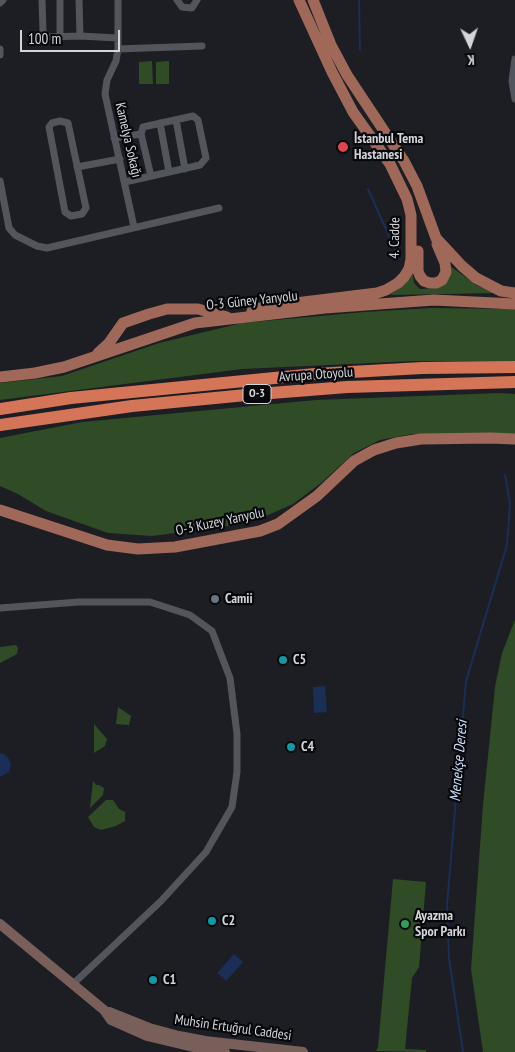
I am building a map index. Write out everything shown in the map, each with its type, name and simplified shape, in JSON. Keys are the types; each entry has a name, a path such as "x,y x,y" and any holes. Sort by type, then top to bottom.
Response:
{"highway":[{"name":"Avrupa Otoyolu","path":"0,409 80,397 272,377 422,368 515,367"},
{"name":"Avrupa Otoyolu","path":"0,425 132,406 246,395 347,387 515,382"}],"main road":[{"name":"4. Cadde","path":"245,316 255,308 377,293 394,286 404,277 409,269 411,259 411,215 407,199 375,142 353,112 298,0"},
{"path":"313,0 331,45 347,75 404,161 417,186 445,263 446,272 442,280 430,283 424,281 418,271 417,238 411,215"},
{"path":"436,238 476,278 501,291 515,293"},
{"name":"O-3 Güney Yanyolu","path":"0,378 50,371 195,322 434,300 515,304"},
{"path":"94,357 109,343 123,323 130,319 167,309 198,309 231,318"},
{"name":"O-3 Kuzey Yanyolu","path":"0,510 107,545 138,549 175,547 260,531 278,524 296,513 317,496 354,462 374,450 396,443 421,439 515,439"},
{"path":"0,502 68,529 79,536"}],"street":[{"path":"0,3 3,0"},
{"path":"42,0 43,32 47,37 118,38"},
{"path":"60,0 60,36"},
{"path":"79,0 80,36"},
{"name":"Kamelya Sokağı","path":"118,0 118,49 116,61 107,80 105,94 134,227"},
{"path":"177,0 182,7 192,8 198,2 197,0"},
{"path":"118,49 202,46"},
{"path":"0,49 0,55"},
{"path":"515,59 512,81 515,99"},
{"path":"125,182 200,165 206,158 198,120 193,116 143,127 140,134 151,176"},
{"path":"60,120 68,123 77,167 86,208 82,214 71,216 65,212 49,127 52,123 60,120"},
{"path":"176,120 185,168"},
{"path":"160,123 169,172"},
{"path":"114,138 140,134"},
{"path":"77,167 120,159"},
{"path":"0,181 10,228 15,235 36,246 46,248 219,208"},
{"path":"0,608 79,602 150,602 190,615 212,631 230,678 238,734 237,772 232,807 206,852 161,901 73,984"},
{"name":"Muhsin Ertuğrul Caddesi","path":"0,924 104,1010 111,1020 147,1036 198,1048 225,1052"},
{"name":"Muhsin Ertuğrul Caddesi","path":"104,1010 149,1028 179,1036 205,1041 303,1052"}],"green space":[{"path":"152,61 153,84 139,84 139,62"},
{"path":"169,61 169,84 156,84 156,62"},
{"path":"450,266 478,286 500,293 390,295 401,287 412,270 414,283 420,289 437,288"},
{"path":"431,308 515,309 515,362 414,361 242,369 0,400 0,383 62,376 159,343 242,323"},
{"path":"515,394 515,434 412,434 380,440 354,453 321,483 293,504 266,516 229,526 152,536 108,533 46,511 18,494 0,486 0,438 82,422 316,400"},
{"path":"515,620 515,1052 483,1052 471,969 483,805 495,687 502,653"},
{"path":"16,645 18,648 17,654 0,663 0,647"},
{"path":"118,707 131,716 129,725 116,724"},
{"path":"94,724 107,739 105,746 94,753"},
{"path":"93,781 96,785 104,788 103,795 90,808"},
{"path":"106,800 113,800 119,809 125,812 125,821 116,826 101,830 94,827 88,817"},
{"name":"Ayazma Spor Parkı","path":"393,879 426,882 419,967 412,978 405,1049 426,1050 426,1052 376,1051 378,1047"}],"water":[{"path":"325,686 327,712 314,713 313,687"},
{"path":"0,753 9,759 11,765 9,772 0,777"},
{"path":"234,954 243,962 226,981 217,973"}],"waterway":[{"name":"Menekşe Deresi","path":"359,0 360,50"},
{"name":"Menekşe Deresi","path":"368,189 398,256"},
{"name":"Menekşe Deresi","path":"463,1052 449,958 447,905 466,681 507,545 510,503 505,475"}],"place":[{"name":"İstanbul Tema Hastanesi","path":"343,147"},
{"name":"Camii","path":"215,599"},
{"name":"C5","path":"283,660"},
{"name":"C4","path":"291,747"},
{"name":"C2","path":"212,921"},
{"name":"Ayazma Spor Parkı","path":"405,924"},
{"name":"C1","path":"153,980"}]}
